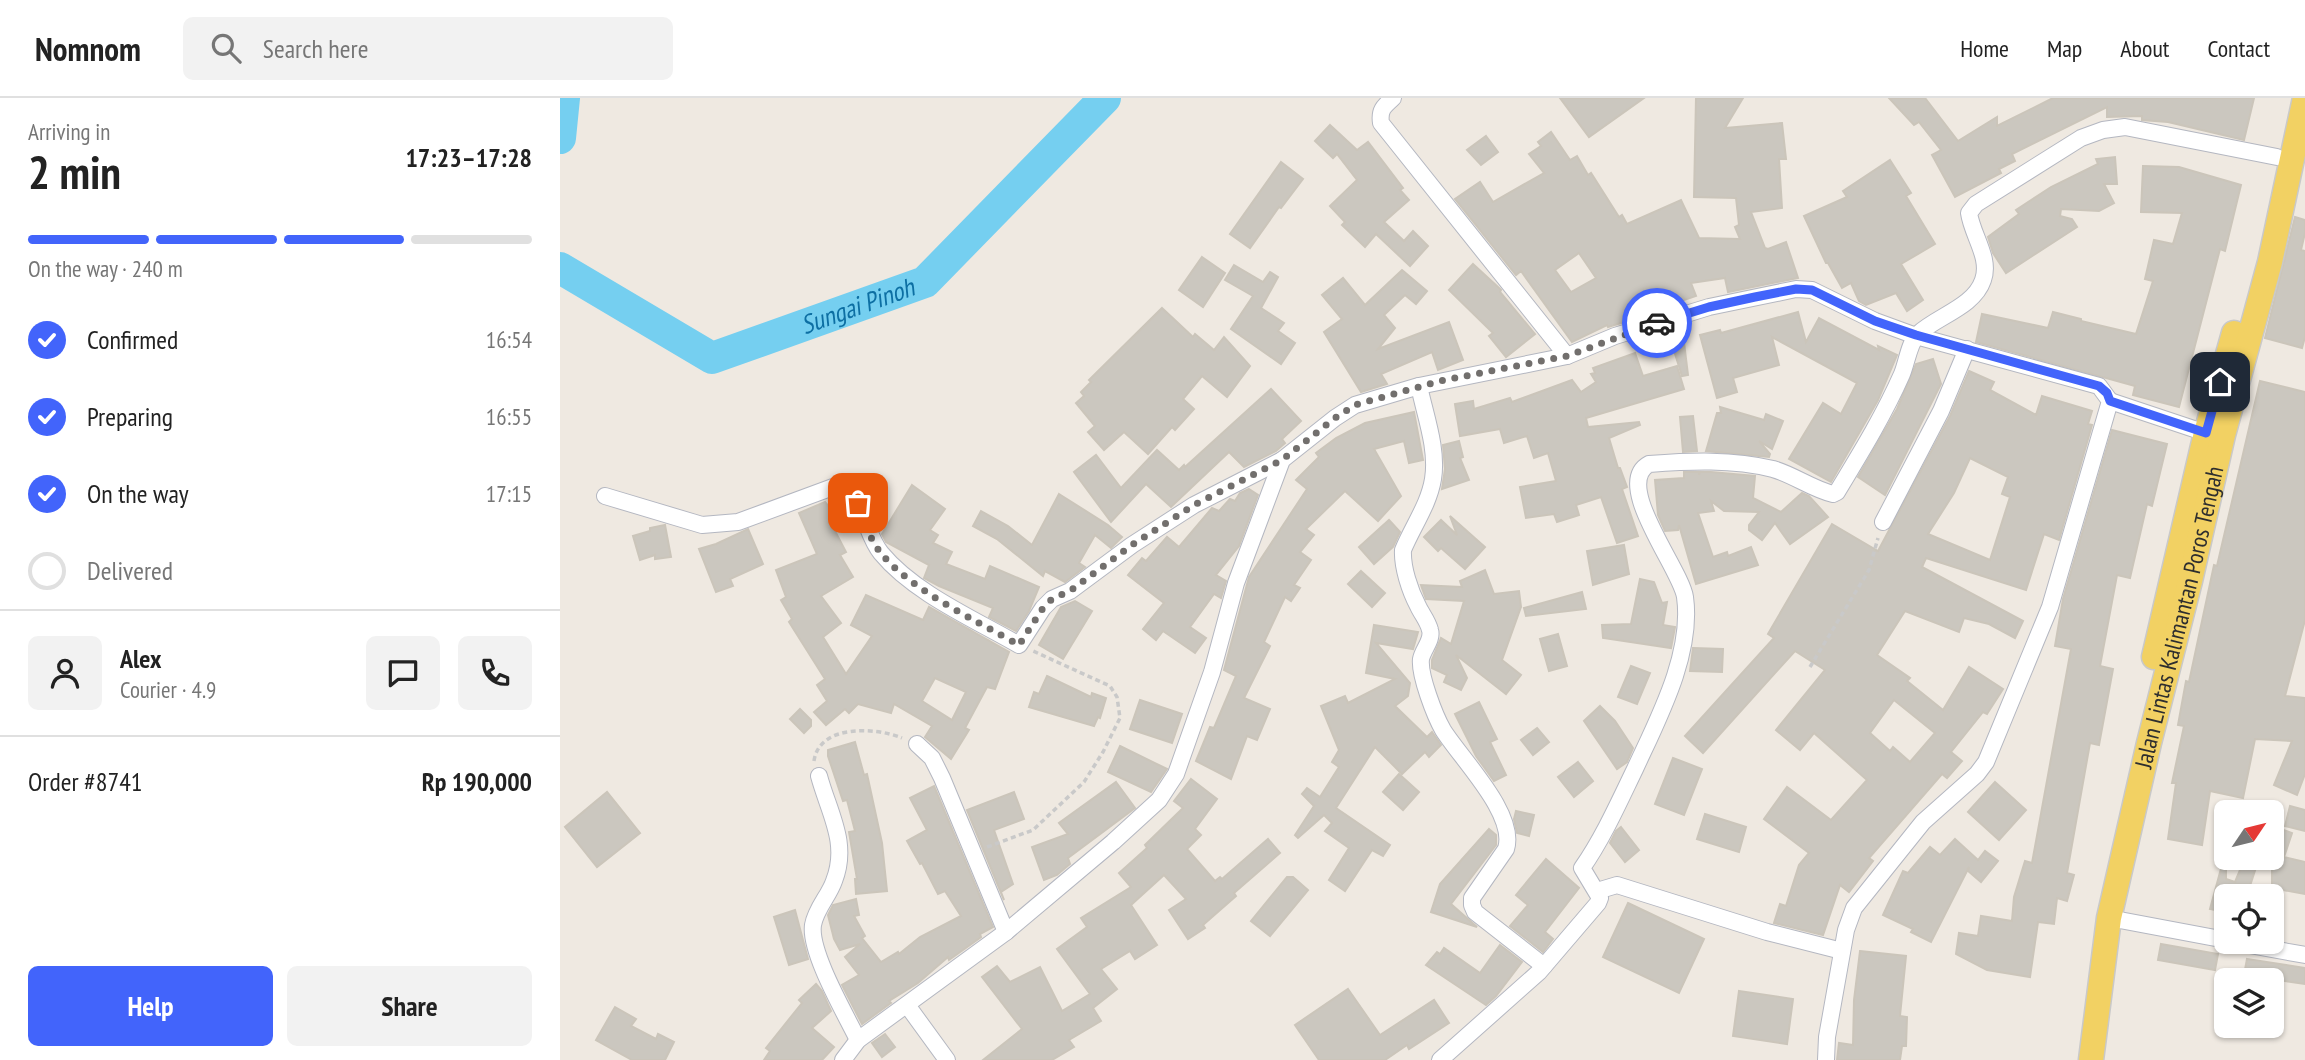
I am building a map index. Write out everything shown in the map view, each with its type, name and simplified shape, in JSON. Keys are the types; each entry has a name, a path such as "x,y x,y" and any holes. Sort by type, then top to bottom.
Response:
{"main road":[{"name":"Jalan Lintas Kalimantan Poros Tengah","path":"2078,1060 2085,982 2111,837 2206,433 2255,256 2291,158 2290,98"},
{"name":"Jalan Lintas Kalimantan Poros Tengah","path":"2091,1060 2109,918 2223,435 2270,262 2305,98"}],"street":[{"path":"1393,98 1380,114 1381,122 1567,356"},
{"path":"1440,1060 1544,966 1600,898 1582,868 1620,800 1650,738 1672,684 1680,658 1685,625 1682,582 1651,528 1643,508 1638,475 1641,468 1649,464 1702,461 1744,465 1780,472 1833,495 1837,492 1902,374 1916,335 1979,290 1985,277 1985,262 1969,213 1976,204 2081,138 2103,130 2125,127 2291,158"},
{"path":"605,496 702,525 738,522 833,487 846,490 858,503 880,552 895,567 942,601 1019,645 1052,599 1070,591 1132,545 1194,505 1282,460 1355,405 1419,386 1567,356 1615,337 1709,307 1796,289 1812,290 1875,321 1916,335 2099,386 2107,393 2110,401 2050,607 1986,762 1977,774 1923,822 1854,908 1842,951 1827,1037 1826,1060"},
{"path":"1882,522 1941,411 1967,349"},
{"path":"1419,386 1433,454 1433,480 1428,499 1403,550 1402,559 1415,601 1430,631 1420,663 1444,730 1501,815 1509,840 1506,849 1472,898 1472,905 1475,912 1544,966"},
{"path":"2110,401 2206,433"},
{"path":"843,1060 858,1040 1006,932 1159,800 1176,774 1212,672 1236,583 1282,460"},
{"path":"917,744 932,758 942,778 1006,932"},
{"path":"819,776 841,852 833,883 813,926 815,944 858,1040"},
{"path":"1597,891 1617,885 1767,932 1842,951"},
{"path":"2109,918 2214,938"},
{"path":"2284,951 2305,955"},
{"path":"907,1005 947,1060"}],"path":[{"path":"1810,667 1869,570 1882,522"},
{"path":"974,851 1033,830 1061,805 1084,782 1120,718 1117,697 1110,687 1019,645"},
{"path":"819,776 814,759 818,747 829,738 841,734 852,731 875,732 898,736 917,744"}],"building":[{"path":"1560,98 1644,98 1589,137"},
{"path":"1696,98 1743,98 1725,128 1782,123 1786,159 1779,159 1782,208 1751,212 1765,248 1786,242 1798,278 1728,292 1725,278 1691,283 1696,296 1675,303 1676,306 1608,327 1607,325 1572,342 1521,271 1516,275 1455,199 1480,182 1493,202 1544,173 1529,154 1541,146 1538,142 1551,132 1570,160 1577,156 1588,175 1591,173 1619,217 1622,215 1627,224 1681,200 1699,238 1740,239 1735,227 1739,225 1736,198 1694,197","holes":["1579,253 1596,278 1571,292 1555,270"]},
{"path":"1889,98 1925,98 1958,141 1997,117 1997,126 2053,98 2254,98 2244,140 2168,122 2142,120 2142,116 2107,117 2107,107 2012,154 2015,161 1999,169 2001,173 1955,197 1932,155 1941,150 1919,122 1914,125"},
{"path":"1330,125 1357,150 1368,142 1403,188 1400,190 1409,200 1384,222 1404,241 1413,231 1428,246 1410,266 1376,234 1365,247 1342,225 1345,222 1330,206 1357,180 1337,154 1333,158 1315,141"},
{"path":"1486,136 1498,152 1481,165 1467,150"},
{"path":"2115,157 2117,184 2104,184 2114,203 2099,211 2061,209 2060,216 2072,219 2077,227 2006,273 1993,253 1988,237 2019,214 2016,210 2051,187 2098,164 2096,159"},
{"path":"1890,160 1911,193 1906,196 1935,244 1901,264 1923,300 1907,311 1896,293 1866,305 1859,301 1851,283 1842,288 1826,263 1804,216 1847,197 1843,191"},
{"path":"1281,162 1303,179 1250,248 1230,234"},
{"path":"2143,166 2179,167 2241,185 2225,251 2220,249 2179,407 2133,395 2135,386 1976,342 1982,314 2048,328 2053,312 2136,334 2153,281 2145,279 2154,240 2173,244 2182,213 2141,212"},
{"path":"2295,217 2305,220 2301,250 2305,251 2305,337 2302,348 2265,338"},
{"path":"1202,257 1225,273 1203,307 1179,290"},
{"path":"1473,264 1501,290 1535,334 1506,357 1489,336 1493,333 1449,290"},
{"path":"1234,265 1263,282 1270,272 1278,277 1261,308 1284,323 1278,331 1295,343 1281,364 1231,329 1253,296 1225,280"},
{"path":"1402,270 1427,291 1416,304 1405,295 1384,315 1395,328 1378,349 1449,322 1463,360 1438,370 1432,352 1381,374 1387,384 1361,392 1324,332 1342,319 1322,295 1343,278 1365,305"},
{"path":"1162,308 1193,337 1195,334 1214,350 1224,337 1250,366 1227,397 1202,376 1183,399 1194,409 1175,430 1172,427 1148,454 1124,432 1104,450 1088,432 1095,426 1076,403 1084,396 1081,392 1091,382 1089,380"},
{"path":"1798,312 1806,342 1819,318 1879,350 1878,346 1897,355 1878,400 1831,482 1789,459 1823,403 1841,414 1857,383 1772,337 1779,365 1733,378 1737,392 1717,398 1700,335 1720,330 1721,333"},
{"path":"1682,326 1688,375 1682,376 1668,331"},
{"path":"1635,353 1643,376 1677,366 1684,389 1586,418 1588,427 1639,422 1640,425 1609,438 1627,487 1622,489 1638,536 1617,543 1601,497 1576,505 1579,515 1557,522 1554,514 1526,518 1520,487 1556,481 1548,453 1534,458 1527,436 1504,443 1500,429 1460,436 1455,404 1473,401 1474,409 1510,398 1512,402 1572,380 1581,392 1596,382 1591,374 1595,373 1593,368"},
{"path":"1933,359 1941,384 1885,495 1858,477 1897,409 1916,364"},
{"path":"1969,371 1994,382 1990,390 2036,415 2042,396 2092,411 2088,424 2092,425 2059,540 2044,534 2026,590 1926,558 1922,567 2023,621 2015,638 1989,624 1964,618 1959,632 1905,611 1877,655 1910,678 1907,681 1943,710 1969,667 2003,689 1987,714 1983,712 1951,752 1962,761 1947,778 1942,774 1869,858 1873,861 1849,892 1840,885 1823,935 1774,923 1780,904 1786,906 1799,865 1809,853 1764,819 1787,787 1831,820 1867,780 1814,733 1800,750 1776,730 1825,670 1795,651 1703,753 1685,736 1774,638 1768,634 1832,524 1878,551 1950,416","holes":["1970,458 2008,477 2002,494 2010,497 1990,560 1928,534 1954,493","1894,700 1935,733 1910,762 1893,747 1890,751 1870,733"]},
{"path":"2260,381 2305,392 2305,620 2285,696 2305,698 2305,774 2297,795 2274,785 2292,741 2255,739 2243,798 2210,791 2202,845 2168,839 2176,783 2172,783 2184,726 2178,725 2186,681 2189,682 2214,565 2217,566"},
{"path":"1271,389 1301,421 1282,439 1285,443 1276,451 1244,467 1229,452 1171,507 1146,484 1111,522 1074,472 1096,455 1121,488 1157,450 1179,470"},
{"path":"1720,407 1764,420 1766,414 1783,421 1772,449 1759,441 1770,454 1769,457 1706,451 1717,413 1721,413"},
{"path":"1414,412 1423,460 1409,463 1404,441 1374,449 1401,496 1378,521 1345,491 1306,529 1314,535 1300,552 1311,560 1294,585 1300,588 1291,601 1285,597 1264,642 1270,646 1244,698 1270,709 1257,740 1247,736 1231,779 1196,761 1210,727 1214,728 1236,676 1224,670 1249,577 1307,489 1296,480 1319,457 1316,453 1336,438 1365,423"},
{"path":"1693,416 1697,451 1683,452 1680,417"},
{"path":"2112,430 2167,444 2152,506 2147,504 2130,578 2117,575 2100,666 2113,669 2099,745 2090,743 2067,873 2074,875 2067,901 2057,898 2054,924 2038,922 2030,977 1987,970 1956,954 1959,933 1978,936 1981,916 2012,921 2014,897 2025,861 2032,863 2071,649 2055,646 2063,599"},
{"path":"1459,441 1463,457 1460,458 1469,480 1442,489 1445,469 1443,445"},
{"path":"1684,472 1699,472 1699,475 1700,472 1711,472 1755,476 1753,498 1781,512 1802,493 1809,496 1828,517 1790,544 1775,523 1762,540 1749,530 1749,525 1759,512 1724,511 1711,501 1714,511 1698,513 1713,557 1727,552 1728,556 1751,547 1758,565 1696,584 1679,525 1678,530 1665,531 1658,515 1655,480 1684,478"},
{"path":"912,485 945,509 930,530 938,535 933,543 952,552 946,564 985,579 990,566 1039,587 1029,611 1016,631 989,617 993,608 924,578 929,565 886,542 882,534"},
{"path":"1249,489 1258,495 1239,546 1216,575 1226,581 1221,598 1214,594 1190,627 1206,638 1195,653 1163,631 1156,640 1143,629 1164,603 1128,575 1142,558 1146,561 1167,537 1179,547 1212,508 1219,511 1230,499 1235,501 1240,493"},
{"path":"1059,494 1122,537 1111,548 1095,535 1079,563 1085,567 1065,582 1045,571 1043,576 997,539 973,526 981,511 1008,526 1032,545"},
{"path":"825,502 846,528 835,531 846,552 840,555 853,577 821,596 841,623 823,637 846,674 872,636 851,625 866,595 923,620 929,607 1009,652 995,689 987,687 965,728 969,730 951,759 925,737 932,726 894,704 891,713 858,704 849,713 845,709 826,725 814,712 827,701 817,685 825,679 789,622 792,619 781,600 786,597 776,570 817,554 799,513","holes":["935,678 966,692 952,720 922,701"]},
{"path":"1450,516 1485,547 1465,569 1441,548 1438,551 1424,537 1441,520 1457,535"},
{"path":"1389,520 1400,532 1393,547 1374,564 1359,547"},
{"path":"665,525 671,557 655,559 655,555 640,560 633,536"},
{"path":"748,529 763,564 730,579 733,586 716,592 699,549"},
{"path":"1624,545 1629,574 1593,585 1587,551"},
{"path":"1485,570 1494,594 1519,591 1521,607 1502,660 1521,675 1506,694 1456,655 1467,678 1461,690 1444,682 1447,675 1432,668 1432,660 1441,638 1451,644 1464,601 1426,599 1421,585 1462,587 1460,581"},
{"path":"1361,571 1385,593 1372,607 1348,584"},
{"path":"1640,579 1654,582 1662,603 1667,602 1663,625 1675,627 1671,648 1603,638 1602,625 1631,624"},
{"path":"1582,592 1586,609 1526,616 1524,608"},
{"path":"1075,601 1092,611 1063,659 1039,645 1061,607"},
{"path":"1374,625 1418,632 1413,649 1376,643 1410,683 1408,696 1395,706 1427,737 1432,732 1441,745 1429,757 1425,752 1402,774 1375,747 1336,808 1390,845 1383,856 1372,850 1345,891 1329,880 1349,848 1325,831 1332,823 1324,815 1298,838 1295,835 1314,806 1302,794 1307,788 1320,797 1339,767 1332,762 1339,750 1321,706 1345,696 1348,703 1395,679 1366,673"},
{"path":"1558,634 1567,666 1549,671 1540,639"},
{"path":"1693,648 1723,649 1722,672 1690,671"},
{"path":"1631,666 1650,673 1637,704 1618,697"},
{"path":"1047,676 1091,697 1092,693 1106,698 1100,718 1098,717 1094,726 1029,707 1034,692 1039,694"},
{"path":"1140,700 1182,714 1172,743 1130,729"},
{"path":"1479,702 1497,739 1490,742 1506,775 1494,781 1476,756 1455,714"},
{"path":"1600,706 1615,721 1633,748 1627,762 1617,769 1584,721"},
{"path":"800,709 811,720 811,726 804,733 790,719"},
{"path":"1537,728 1549,742 1533,755 1521,740"},
{"path":"855,742 864,775 867,774 882,843 887,891 856,894 857,879 849,832 855,831 847,800 843,801 828,756 828,750"},
{"path":"1120,746 1167,769 1151,792 1108,772"},
{"path":"1673,758 1702,769 1684,815 1655,804"},
{"path":"1578,762 1593,781 1574,797 1558,777"},
{"path":"1399,774 1419,792 1403,810 1383,792"},
{"path":"1191,779 1217,799 1195,829 1201,835 1187,849 1215,881 1220,877 1222,879 1268,839 1280,853 1234,893 1236,896 1203,925 1205,928 1188,939 1169,910 1186,899 1164,875 1131,905 1157,945 1135,959 1130,951 1101,969 1117,989 1093,1008 1101,1021 1069,1040 1074,1047 1052,1060 983,1060 1022,1029 982,977 997,966 1010,982 1040,967 1062,1011 1090,994 1057,949 1087,927 1081,918 1131,887 1119,873 1147,848 1145,845 1183,808 1174,801"},
{"path":"1116,782 1135,808 1068,858 1070,864 1057,875 1044,880 1032,847 1068,834 1059,823"},
{"path":"1995,782 2026,810 1999,840 1968,812"},
{"path":"934,786 993,927 980,934 981,937 949,960 948,957 862,1024 842,985 859,975 845,957 860,944 840,950 834,939 828,915 833,905 856,899 859,915 854,916 865,936 862,938 881,962 898,952 899,954 920,937 961,916 945,891 938,894 907,841 927,830 910,798"},
{"path":"607,792 640,833 597,867 565,827"},
{"path":"1014,792 1024,819 994,830 1013,884 1001,892 1004,900 967,810"},
{"path":"2290,806 2305,810 2305,831 2285,826"},
{"path":"1516,811 1534,815 1529,836 1517,833 1514,819"},
{"path":"1705,814 1746,827 1739,852 1697,839"},
{"path":"1621,827 1639,850 1625,862 1610,843"},
{"path":"1489,829 1496,835 1496,845 1451,904 1477,927 1431,912 1440,884"},
{"path":"2284,830 2292,833 2284,857"},
{"path":"1955,839 1978,860 1985,851 1998,861 1981,882 1968,871 1969,867 1931,942 1911,932 1913,929 1883,915 1903,871 1908,873 1930,847 1940,855"},
{"path":"2284,857 2305,862 2305,894 2284,890 2284,884 2272,884 2272,870 2284,870"},
{"path":"1546,859 1579,888 1545,932 1553,939 1543,952 1510,926 1528,905 1516,895"},
{"path":"2221,870 2226,870 2226,879 2235,882 2240,870 2255,870 2251,884 2217,884"},
{"path":"1287,877 1293,877 1308,890 1270,936 1251,921"},
{"path":"2214,894 2214,910 2210,909"},
{"path":"1628,903 1704,939 1679,993 1603,957"},
{"path":"795,910 808,959 789,965 774,917"},
{"path":"2161,944 2218,954 2214,970 2158,960"},
{"path":"1500,945 1522,962 1486,1005 1426,965 1444,948 1480,973"},
{"path":"1860,951 1906,956 1900,1016 1907,1017 1906,1046 1902,1046 1900,1060 1837,1060 1839,1043 1853,1045 1854,1000"},
{"path":"2247,959 2305,968 2305,984 2284,981 2284,968 2245,968"},
{"path":"816,984 831,1011 812,1028 834,1047 822,1060 764,1060 770,1051 766,1048 802,1003 799,1000"},
{"path":"1348,989 1380,1035 1434,1000 1449,1023 1409,1049 1407,1045 1385,1060 1319,1060 1295,1025"},
{"path":"1739,991 1793,999 1787,1044 1733,1036"},
{"path":"615,1007 636,1019 631,1026 656,1039 658,1034 674,1042 665,1060 632,1060 596,1040"},
{"path":"885,1034 895,1047 882,1057 872,1043"}],"waterway":[{"name":"Sungai Pinoh","path":"560,138 564,98"},
{"name":"Sungai Pinoh","path":"560,268 712,358 925,282 1105,98"}],"way so far":[{"path":"858,503 880,552 906,577 1019,645 1052,599 1070,591 1132,545 1194,505 1282,460 1355,405 1440,381 1567,356 1657,323"}],"route":[{"path":"1657,323 1709,307 1755,297 1796,289 1812,290 1875,321 1916,335 2099,386 2107,393 2110,401 2206,433 2220,382"}]}
